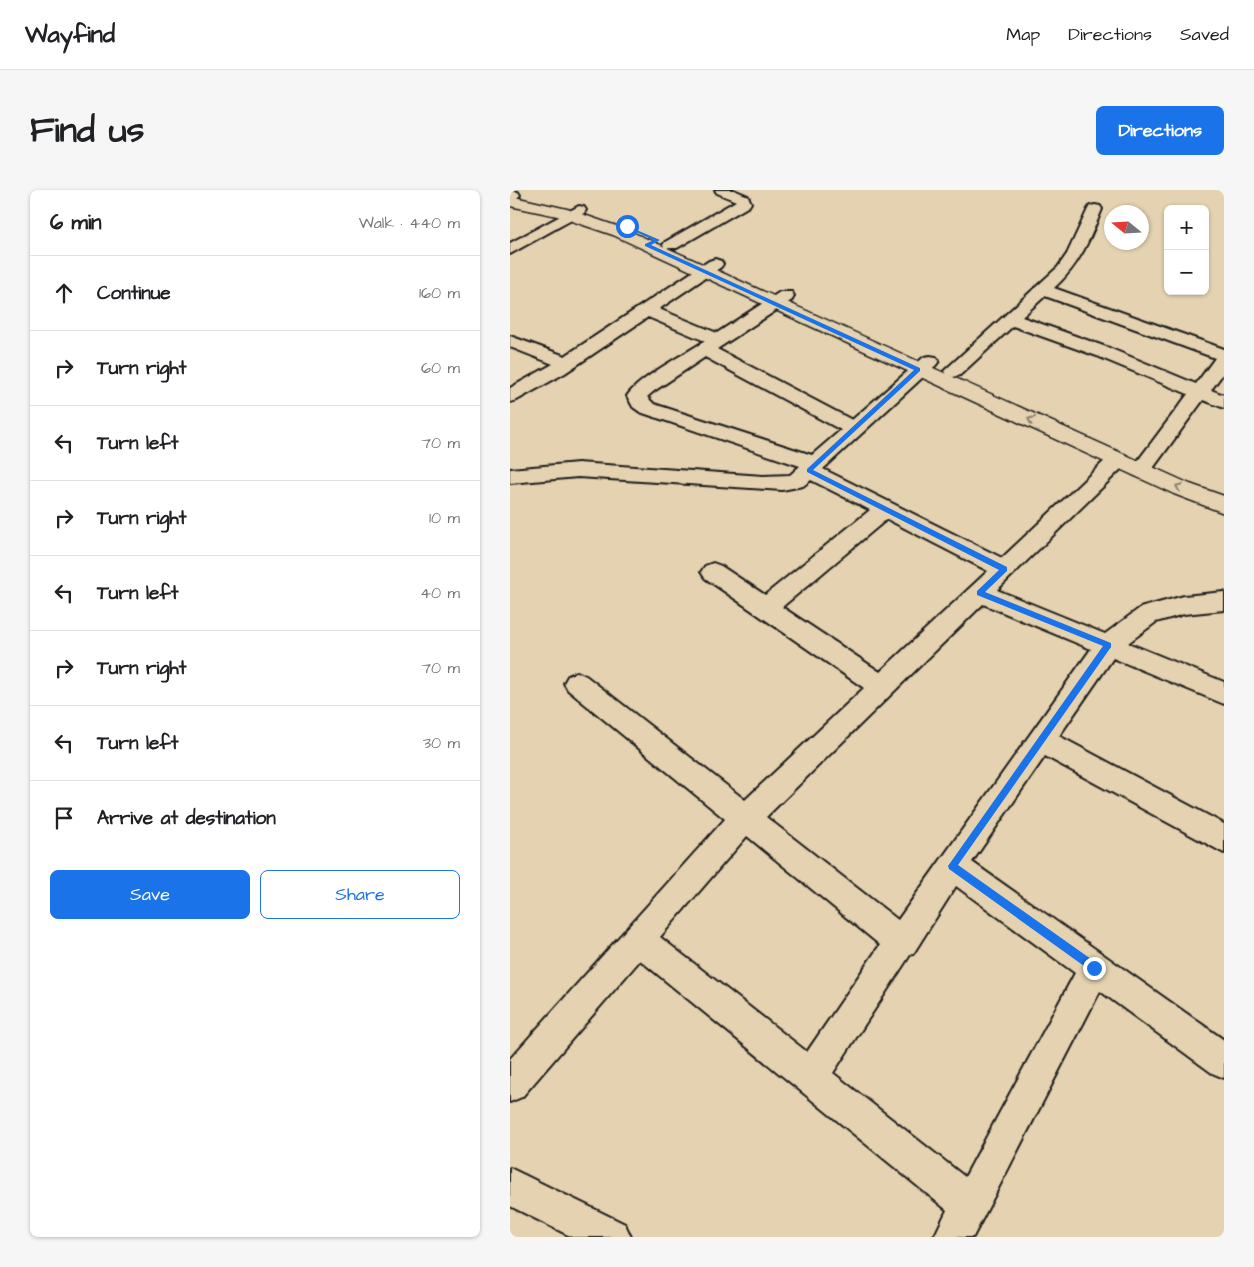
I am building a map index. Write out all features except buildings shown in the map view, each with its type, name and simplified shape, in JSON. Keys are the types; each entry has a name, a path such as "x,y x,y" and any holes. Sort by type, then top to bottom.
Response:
{"main road":[{"path":"511,197 575,212 619,232 659,243 924,365 1118,460 1145,464 1224,488"},
{"path":"924,365 953,371 1145,464 1224,505"}],"street":[{"path":"659,243 744,203 743,199 722,190"},
{"path":"953,371 1044,290 1069,263 1095,209"},
{"path":"511,248 575,212"},
{"path":"510,396 567,363 710,268"},
{"path":"1044,290 1224,355"},
{"path":"781,300 647,387 637,396 640,403 647,408 813,467 886,509 1004,569"},
{"path":"647,310 712,345 854,429"},
{"path":"1011,319 1224,402"},
{"path":"510,341 567,363"},
{"path":"1145,464 1224,359"},
{"path":"510,476 578,470 782,483 796,481 924,365"},
{"path":"510,1085 732,831 1118,460"},
{"path":"765,608 886,509"},
{"path":"713,572 882,687"},
{"path":"980,593 1224,692"},
{"path":"810,1077 902,943 952,866 1108,645 1148,615 1184,606 1224,601"},
{"path":"577,684 902,943"},
{"path":"1042,740 1224,839"},
{"path":"952,866 1224,1061"},
{"path":"638,939 970,1204"},
{"path":"954,1237 1094,968"},
{"path":"510,1186 612,1237"}],"route":[{"path":"627,226 658,240 647,245 918,369 809,470 1004,569 980,593 1108,645 952,866 1094,968"}]}
